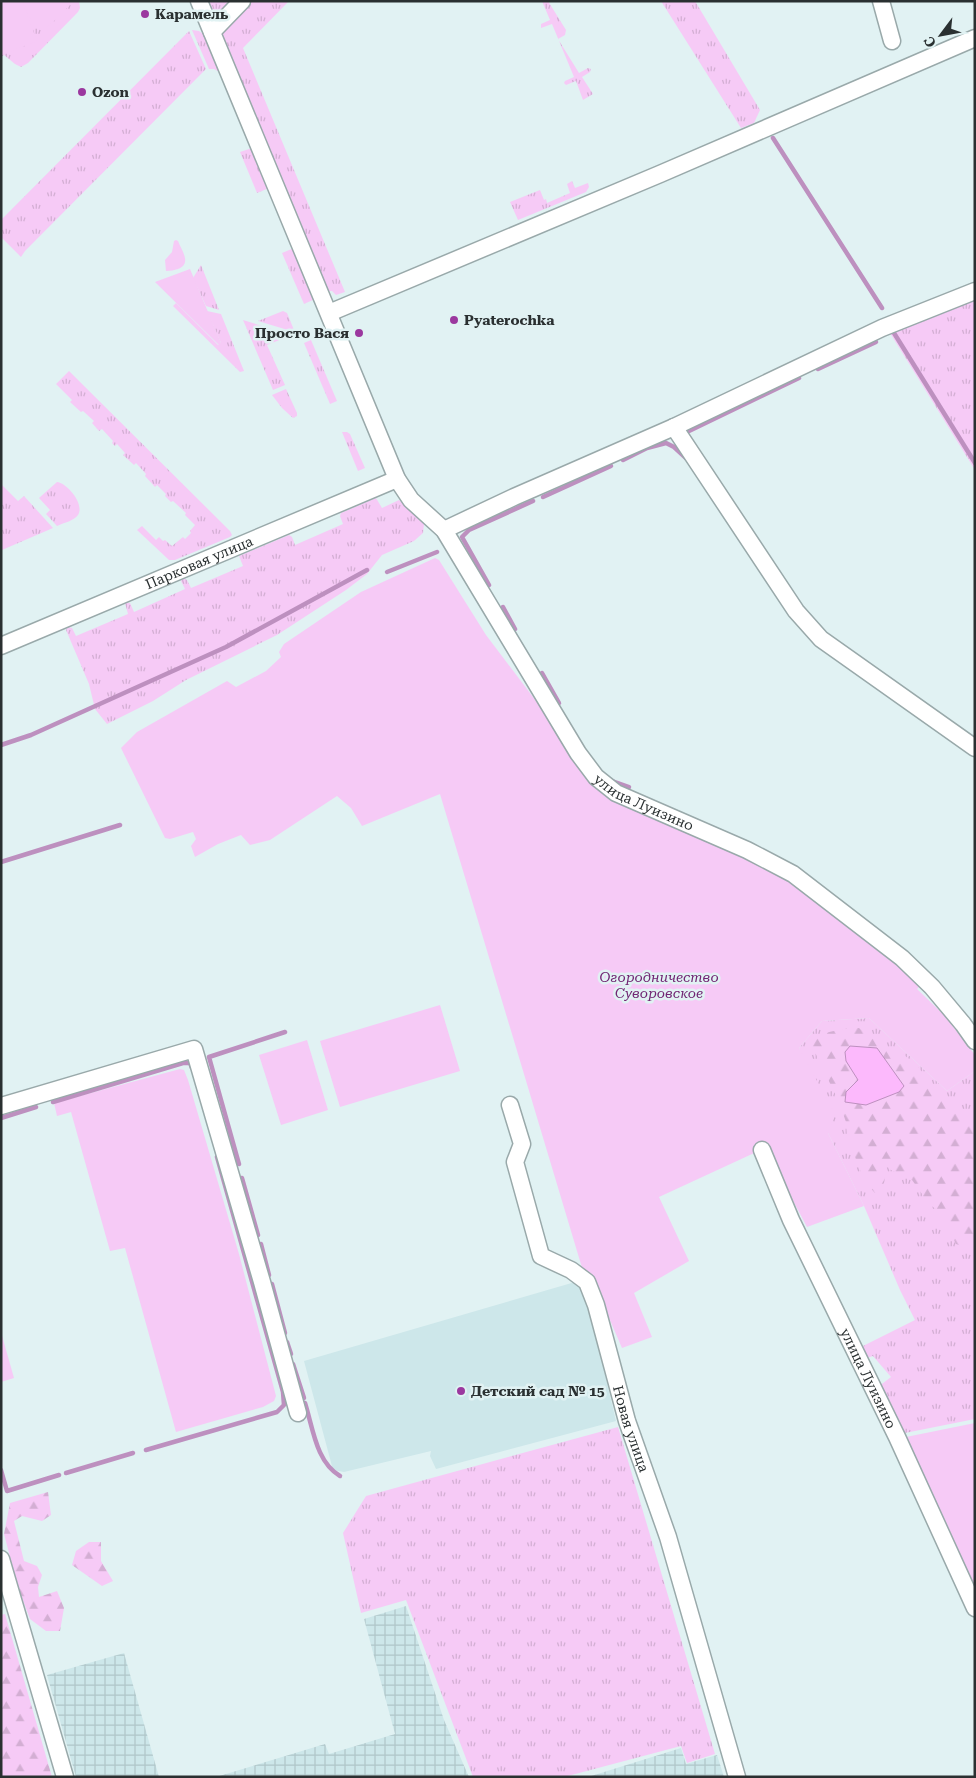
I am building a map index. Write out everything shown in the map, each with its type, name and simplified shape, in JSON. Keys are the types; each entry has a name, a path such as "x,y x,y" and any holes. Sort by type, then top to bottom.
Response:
{"street":[{"name":"улица Луизино","path":"199,1 398,479 411,500 444,530 578,753 596,777 616,793 744,849 793,874 902,958 932,987 975,1041"},
{"path":"212,32 242,1"},
{"path":"881,1 892,41"},
{"path":"329,313 660,174 975,38"},
{"path":"444,530 527,491 674,427 882,328 975,291"},
{"path":"674,427 796,610 821,639 975,748"},
{"name":"Парковая улица","path":"1,646 398,479"},
{"path":"1,1106 194,1049 298,1413"},
{"name":"Новая улица","path":"510,1105 522,1144 515,1162 541,1256 571,1270 588,1282 627,1421 668,1537 737,1777"},
{"name":"улица Луизино","path":"762,1150 791,1220 897,1437 975,1608"},
{"path":"1,1559 65,1777"}],"shaded area":[{"path":"850,1046 877,1048 904,1086 899,1092 866,1105 845,1102 846,1092 858,1080 846,1061 845,1052"},
{"name":"Детский сад № 15","path":"575,1282 585,1290 616,1421 436,1469 430,1456 431,1451 344,1472 333,1470 304,1361"},
{"path":"406,1606 444,1720 469,1777 216,1777 325,1744 329,1754 395,1734 364,1619"},
{"path":"124,1653 159,1777 76,1777 47,1675"},
{"path":"681,1748 686,1764 717,1755 724,1777 588,1777"}],"green space":[{"path":"1,1 79,1 80,8 28,63 21,67 4,55 1,57"},
{"path":"1,1 22,1 37,41 4,54 1,47"},
{"path":"23,1 68,1 70,5 42,30 32,22"},
{"path":"206,1 289,1 243,48 345,292 336,295 332,291 327,291"},
{"path":"542,1 548,1 566,30 565,35 558,39 552,24 541,28 541,24 550,20"},
{"path":"661,1 695,1 760,110 754,123 741,128"},
{"path":"192,30 199,31 204,35 221,73 214,69 209,69"},
{"path":"189,31 206,69 21,257 1,237 1,220"},
{"path":"559,40 579,73 588,68 591,69 590,72 582,77 593,94 583,100 576,81 566,85 564,83 574,77"},
{"path":"252,148 269,188 257,193 240,152"},
{"path":"572,181 575,188 588,183 589,187 586,192 518,220 510,202 540,190 547,203 570,193 567,184"},
{"path":"176,240 185,257 185,261 182,267 166,271 165,260 172,252 174,241"},
{"path":"294,248 315,299 304,304 282,253"},
{"path":"201,265 219,310 206,306 193,278"},
{"path":"190,269 221,343 220,346 155,282"},
{"path":"975,297 975,470 890,333"},
{"path":"176,303 218,345 221,343 207,311 221,314 244,371 240,372 173,306"},
{"path":"283,311 287,313 294,330 291,331 258,321"},
{"path":"243,320 278,331 282,339 267,345 285,385 273,390"},
{"path":"311,340 337,401 330,404 304,343"},
{"path":"69,371 230,531 232,535 230,537 175,560 169,560 137,530 142,526 156,540 159,537 172,546 183,537 185,539 195,525 185,515 186,513 165,496 166,494 157,485 155,487 136,463 134,465 123,455 125,453 117,444 115,446 112,443 113,441 102,429 99,431 92,423 94,421 70,402 72,400 56,384"},
{"path":"286,389 297,413 297,416 293,418 272,395"},
{"path":"342,432 350,434 365,468 358,471"},
{"path":"57,482 70,490 77,500 80,510 74,519 57,526 46,514 50,510 39,498"},
{"path":"1,484 18,501 24,496 53,528 2,550"},
{"path":"376,498 382,508 399,500 424,524 423,533 414,541 382,555 367,574 346,590 277,635 186,680 153,701 107,724 95,709 89,684 66,630 68,627 72,628 76,636 128,614 125,603 130,603 134,612 185,589 181,581 183,578 187,580 191,588 243,566 239,556 289,535 292,537 295,545 343,524 340,516 341,513"},
{"name":"Огородничество Суворовское","path":"435,558 439,560 486,635 539,705 578,765 709,839 780,876 816,900 921,985 917,989 945,1016 975,1055 975,1071 947,1091 869,1018 822,1021 799,1048 835,1114 828,1133 864,1206 807,1227 765,1148 659,1197 689,1261 634,1293 652,1337 622,1348 594,1283 583,1271 440,794 362,826 351,808 337,796 270,840 250,845 241,835 218,844 195,857 191,846 196,839 193,832 170,839 165,838 121,748 137,732 227,681 236,687 266,671 281,657 279,652 284,644 361,592"},
{"path":"440,1005 460,1071 340,1107 320,1041"},
{"path":"869,1018 947,1091 975,1071 975,1419 900,1434 878,1387 891,1377 873,1356 864,1359 863,1346 915,1320 864,1206 828,1133 799,1048 822,1021"},
{"path":"859,1028 879,1043 900,1052 913,1062 938,1096 959,1111 964,1119 975,1127 975,1241 965,1247 956,1244 939,1211 930,1205 912,1180 889,1169 886,1161 881,1161 884,1171 884,1182 875,1193 865,1182 847,1137 846,1122 839,1102 812,1046 812,1040 829,1032"},
{"path":"307,1040 328,1110 281,1125 259,1055"},
{"path":"180,1069 184,1070 188,1080 239,1254 276,1396 274,1401 263,1407 176,1432 125,1248 110,1251 71,1112 57,1116 54,1103"},
{"path":"1,1332 14,1378 1,1382"},
{"path":"975,1423 975,1596 901,1438"},
{"path":"618,1427 715,1754 687,1763 681,1746 564,1777 473,1777 406,1600 361,1613 343,1533 366,1496"},
{"path":"48,1492 51,1515 42,1521 22,1516 14,1521 24,1561 37,1566 42,1575 38,1587 39,1597 57,1591 64,1608 60,1631 46,1631 30,1619 18,1587 4,1534 10,1503"},
{"path":"89,1542 101,1542 101,1561 113,1581 102,1586 72,1565 76,1551"},
{"path":"5,1614 52,1777 1,1777 1,1615"}],"waterway":[{"path":"773,138 882,308"},
{"path":"894,333 975,463"},
{"path":"818,369 876,342"},
{"path":"689,431 799,378"},
{"path":"623,460 647,448 666,443 674,447 687,459"},
{"path":"543,497 611,466"},
{"path":"489,585 462,537 469,530 533,501"},
{"path":"387,572 437,552"},
{"path":"1,745 31,735 226,647 367,570"},
{"path":"503,607 515,629"},
{"path":"542,673 559,703"},
{"path":"612,781 629,787"},
{"path":"1,862 120,825"},
{"path":"239,1164 209,1057 285,1032"},
{"path":"53,1102 183,1063 190,1063 192,1068"},
{"path":"1,1118 36,1107"},
{"path":"146,1450 277,1412 284,1405 283,1392 217,1157"},
{"path":"242,1178 258,1235"},
{"path":"261,1244 269,1275"},
{"path":"272,1284 285,1333"},
{"path":"287,1342 291,1354"},
{"path":"293,1364 304,1398"},
{"path":"305,1403 320,1453 332,1470 340,1476"},
{"path":"66,1473 133,1453"},
{"path":"1,1470 7,1491 59,1475"}],"place":[{"name":"Карамель","path":"145,14"},
{"name":"Ozon","path":"82,92"},
{"name":"Pyaterochka","path":"454,320"},
{"name":"Просто Вася","path":"359,333"},
{"name":"Детский сад № 15","path":"461,1391"}]}
